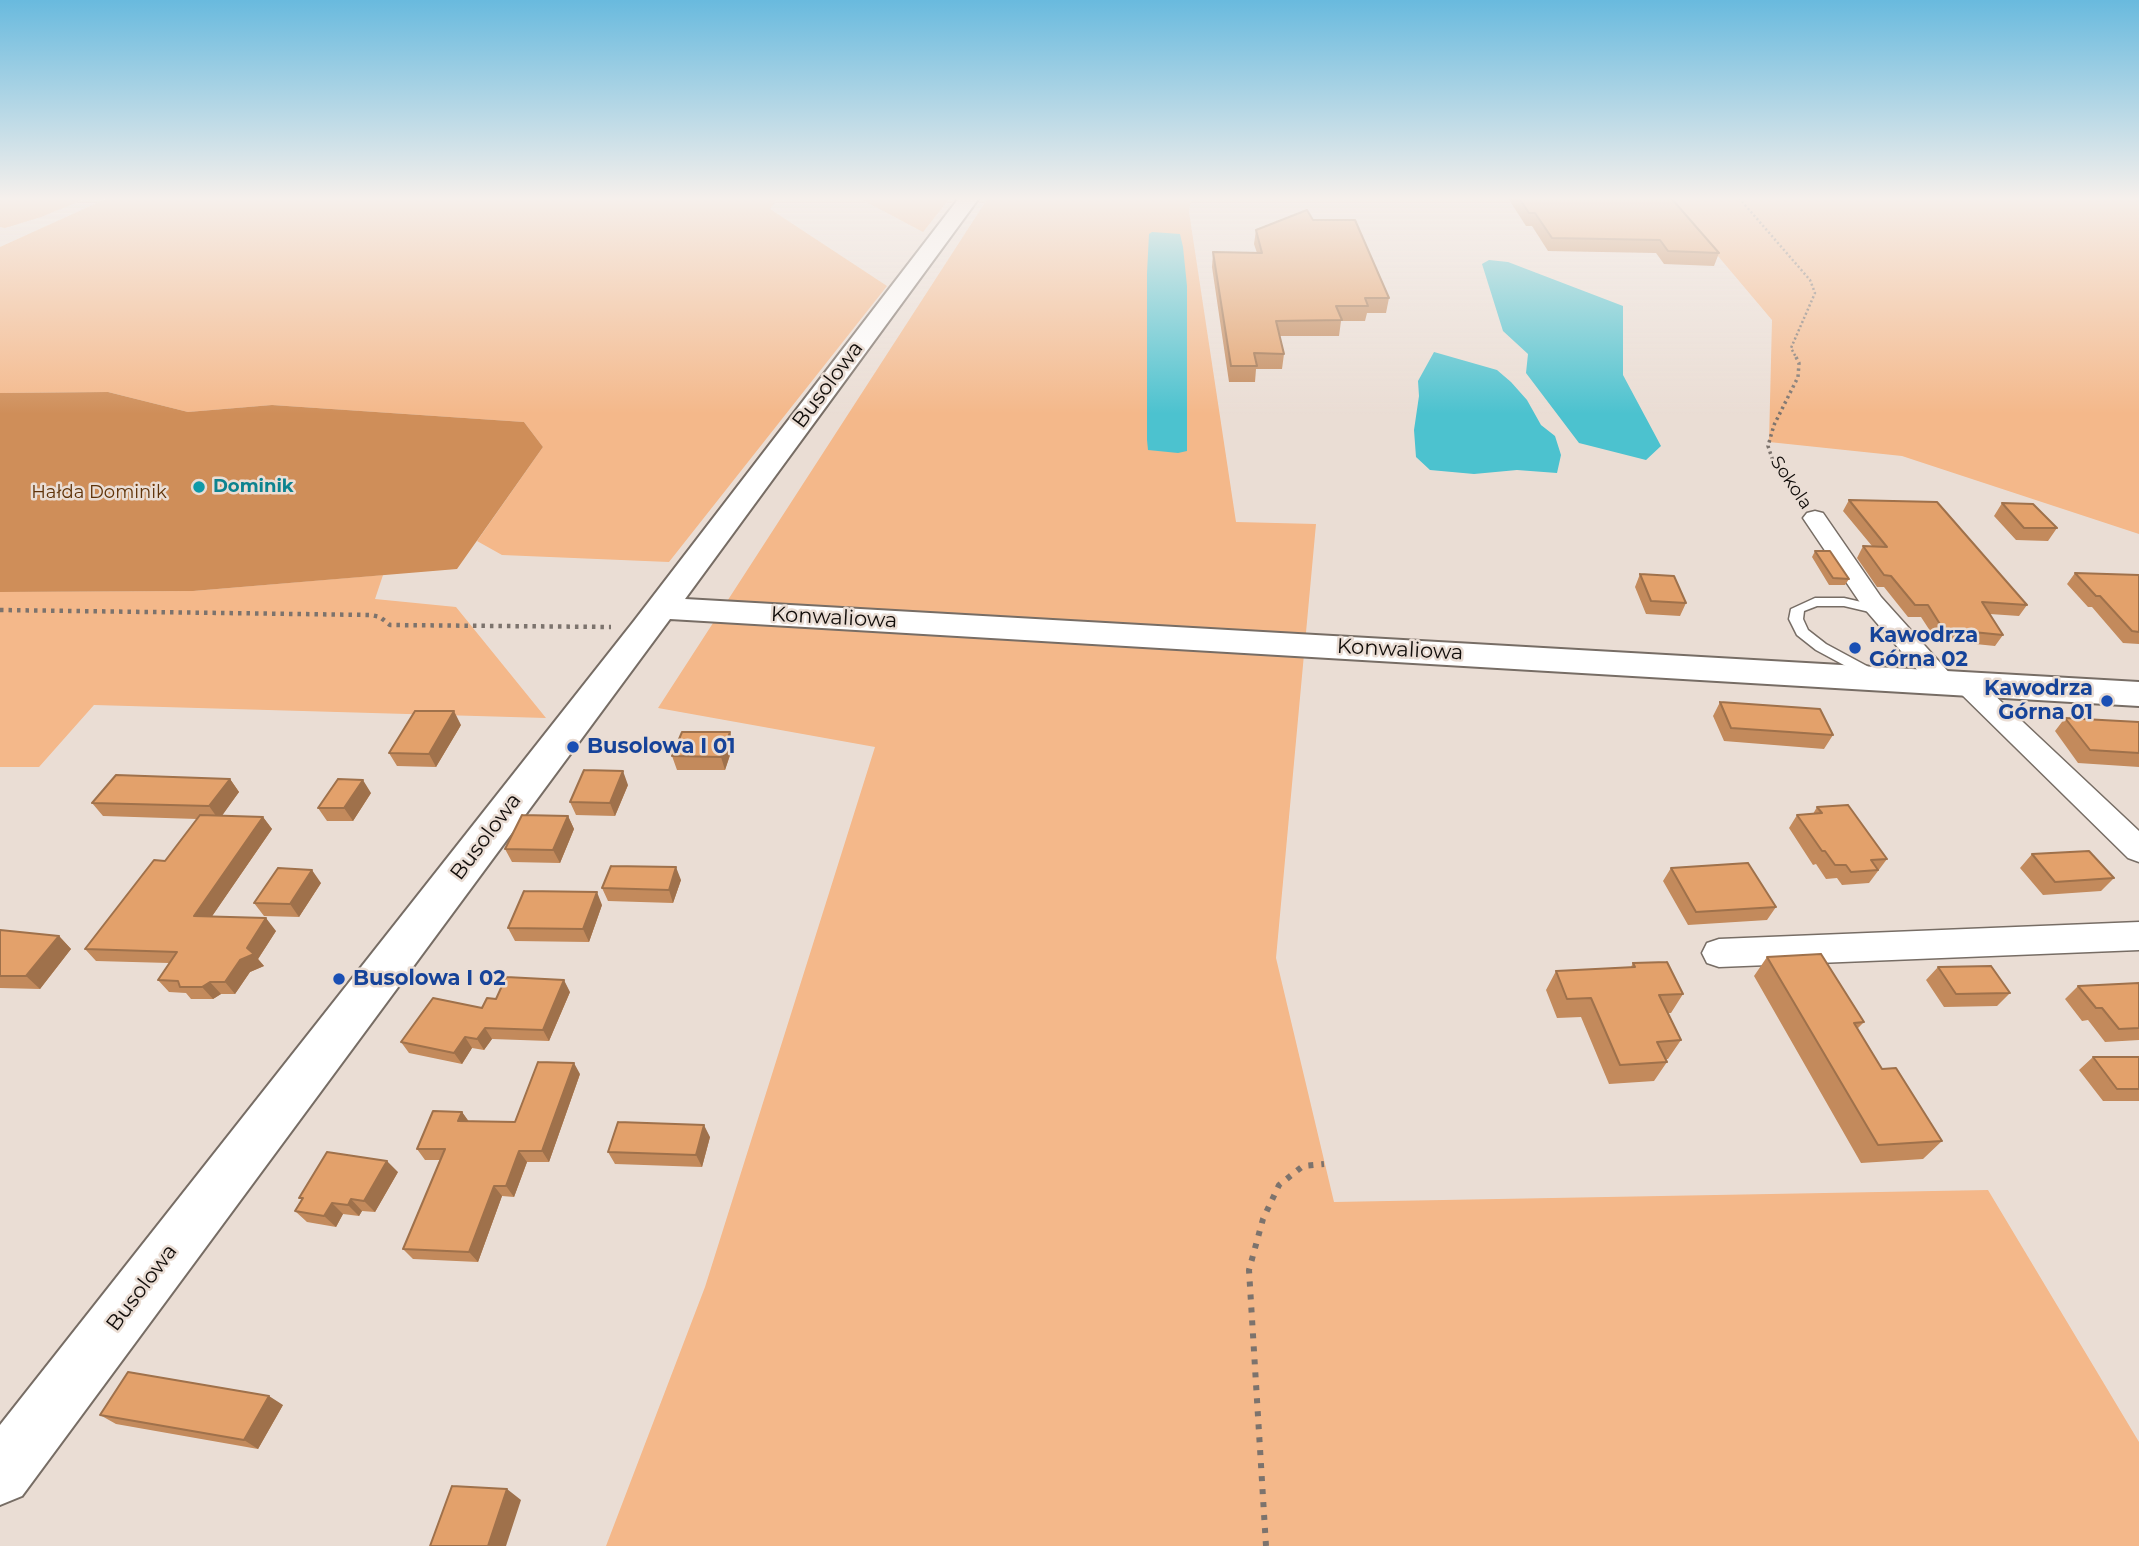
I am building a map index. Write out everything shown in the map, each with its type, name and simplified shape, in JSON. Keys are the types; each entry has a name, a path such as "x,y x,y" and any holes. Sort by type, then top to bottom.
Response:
{"street":[{"name":"Busolowa","path":"0,1474 654,618 914,270"},
{"name":"Sokola","path":"1815,518 1878,610 1953,682 2139,850"},
{"name":"Konwaliowa","path":"654,618 1878,677 2139,694"},
{"path":"1718,953 2139,936"}],"lane":[{"path":"1878,610 1844,602 1815,602 1798,609 1796,619 1802,632 1821,647 1878,677"}],"path":[{"name":"Sokola","path":"1801,270 1810,281 1815,293 1791,348 1799,363 1798,377 1774,425 1768,446 1773,461 1815,518"},
{"path":"0,610 370,615 380,617 390,625 654,618"},
{"path":"1266,1546 1249,1270 1263,1219 1279,1185 1303,1166 1324,1164"}],"shaded area":[{"path":"0,270 863,270 887,286 669,562 502,555 477,541 543,447 524,422 272,405 188,412 108,392 0,393"},
{"path":"941,270 1198,270 1236,522 1316,524 1276,958 1334,1202 1988,1190 2139,1442 2139,1546 606,1546 705,1287 875,747 658,708"},
{"path":"1730,270 2139,270 2139,534 1902,456 1769,442 1772,320"},
{"path":"383,575 375,599 456,607 546,718 94,705 39,767 0,767 0,592 193,591"}],"green space":[{"name":"Hałda Dominik","path":"108,392 188,412 272,405 524,422 543,447 457,569 193,591 0,592 0,393"}],"water":[{"path":"1147,270 1185,270 1187,451 1178,453 1148,450"},
{"path":"1484,270 1529,270 1623,306 1623,375 1661,446 1646,460 1579,443 1526,373 1528,354 1503,331"},
{"path":"1434,352 1497,370 1511,382 1527,400 1541,425 1555,436 1561,455 1557,473 1517,470 1474,474 1430,470 1416,457 1414,430 1419,396 1418,381"}],"building":[{"path":"1216,270 1377,270 1389,298 1365,298 1368,306 1336,306 1342,320 1276,321 1284,354 1254,353 1257,366 1231,366"},
{"path":"1849,500 1937,502 2027,605 1982,602 2003,635 1943,629 1928,605 1915,605 1891,576 1884,575 1863,546 1887,547"},
{"path":"2002,503 2033,504 2057,528 2024,528"},
{"path":"1815,551 1830,551 1849,579 1833,578"},
{"path":"2075,573 2139,575 2139,632 2132,631"},
{"path":"1640,574 1674,576 1686,603 1651,601"},
{"path":"1720,702 1820,709 1833,735 1731,728"},
{"path":"415,711 454,711 429,754 389,753"},
{"path":"2065,718 2139,722 2139,753 2090,750"},
{"path":"682,732 730,732 721,757 672,756"},
{"path":"584,770 623,771 610,803 570,802"},
{"path":"116,775 230,779 209,806 92,803"},
{"path":"338,779 363,780 344,808 318,808"},
{"path":"1848,805 1887,859 1871,860 1878,870 1851,872 1846,865 1835,865 1797,815 1822,813 1817,807"},
{"path":"200,815 263,817 194,916 266,918 247,948 254,954 240,960 225,982 210,982 202,987 180,987 178,981 158,980 177,952 85,949 154,860 165,861"},
{"path":"522,815 568,816 553,850 505,849"},
{"path":"2089,851 2114,878 2055,882 2032,854"},
{"path":"1748,863 1776,907 1696,912 1671,868"},
{"path":"611,866 676,867 669,890 602,888"},
{"path":"278,868 312,870 290,904 254,903"},
{"path":"524,891 597,892 583,929 508,928"},
{"path":"0,930 59,936 26,976 0,976"},
{"path":"1821,954 1864,1022 1854,1023 1882,1069 1896,1068 1942,1141 1878,1145 1767,957"},
{"path":"1667,962 1683,994 1659,995 1681,1040 1657,1042 1667,1062 1620,1065 1591,998 1567,999 1556,971 1635,967 1633,963"},
{"path":"1991,966 2010,993 1956,994 1938,967"},
{"path":"506,977 564,980 543,1030 485,1028 477,1039 465,1037 454,1053 401,1042 433,998 482,1008 487,998 496,999"},
{"path":"2139,983 2139,1028 2119,1029 2102,1008 2096,1008 2078,986"},
{"path":"2093,1057 2139,1057 2139,1089 2117,1089"},
{"path":"538,1062 574,1063 542,1151 519,1151 506,1186 494,1186 469,1252 403,1249 445,1149 417,1149 433,1111 462,1112 458,1121 515,1122"},
{"path":"618,1122 704,1125 696,1155 608,1152"},
{"path":"327,1152 387,1161 364,1201 351,1199 348,1205 332,1203 324,1216 295,1211 303,1198 299,1198"},
{"path":"128,1372 269,1396 244,1440 100,1415"},
{"path":"452,1486 507,1489 488,1546 430,1546"}],"place":[{"name":"Dominik","path":"199,487"},
{"name":"Kawodrza Górna 02","path":"1855,648"},
{"name":"Kawodrza Górna 01","path":"2107,701"},
{"name":"Busolowa I 01","path":"573,747"},
{"name":"Busolowa I 02","path":"339,979"}]}
